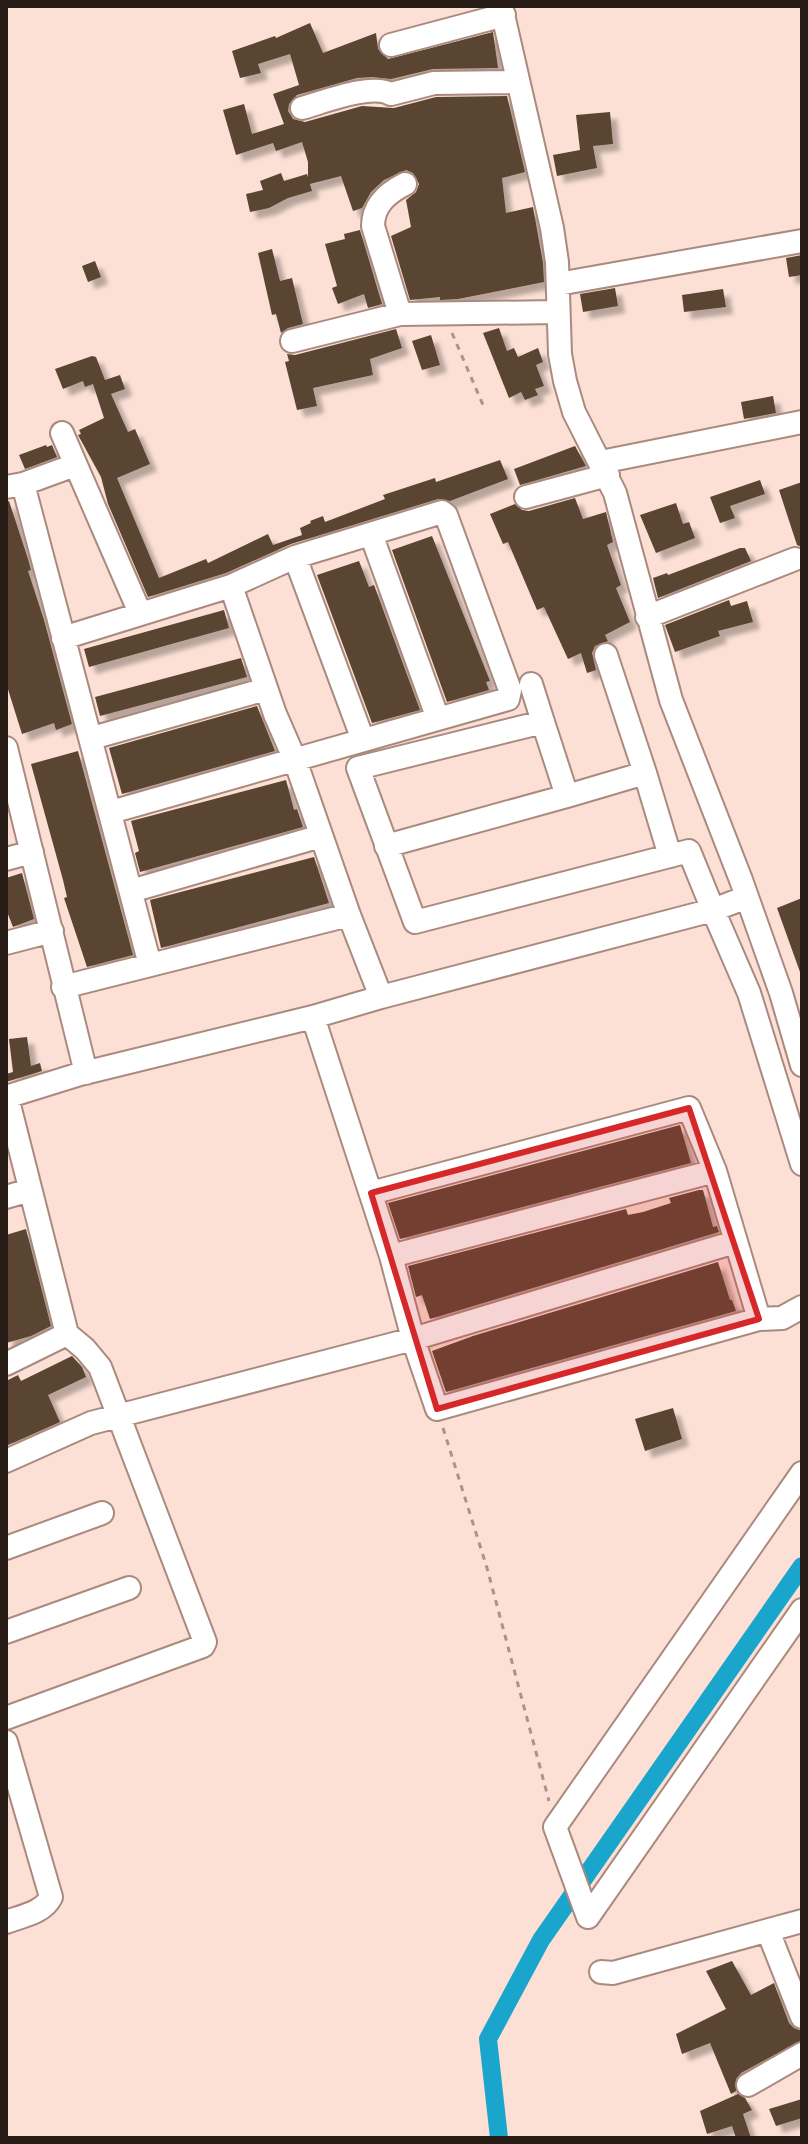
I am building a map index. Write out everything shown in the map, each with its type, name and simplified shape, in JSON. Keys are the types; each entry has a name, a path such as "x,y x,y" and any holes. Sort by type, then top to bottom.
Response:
{"street":[{"path":"391,45 502,10 552,228 558,284 560,354 565,381 574,412 604,469 619,506 671,700 747,897 781,993 802,1065"},
{"path":"302,108 356,94 383,90 391,94 434,83 517,82"},
{"path":"400,314 373,226 373,216 384,197 405,184"},
{"path":"558,284 802,241"},
{"path":"292,341 400,314 558,312"},
{"path":"526,497 604,469 802,422"},
{"path":"62,433 140,613"},
{"path":"75,465 14,486 92,738 150,965"},
{"path":"63,638 231,586 295,557 444,512 510,690 508,699 111,812"},
{"path":"371,534 438,719"},
{"path":"295,557 363,740"},
{"path":"647,617 795,559"},
{"path":"231,586 266,689 381,997"},
{"path":"606,655 670,856"},
{"path":"531,684 567,796"},
{"path":"92,738 266,689"},
{"path":"543,722 358,768 415,922 689,851 749,993 802,1164"},
{"path":"6,748 86,1073"},
{"path":"386,846 645,773"},
{"path":"131,891 321,836"},
{"path":"6,859 32,852"},
{"path":"6,1718 204,1644 100,1367 67,1334 6,1097 86,1073 313,1017 713,910 747,897"},
{"path":"63,987 349,915"},
{"path":"6,943 52,931"},
{"path":"313,1017 437,1409 759,1319 782,1318 802,1307"},
{"path":"371,1193 689,1108 715,1171 759,1319"},
{"path":"391,1256 715,1171"},
{"path":"6,1197 30,1190"},
{"path":"6,1461 91,1423 413,1339 735,1242"},
{"path":"6,1364 67,1334"},
{"path":"802,1473 555,1827 588,1917 802,1610"},
{"path":"6,1548 102,1513"},
{"path":"6,1632 129,1588"},
{"path":"6,1742 51,1897 40,1909 6,1922"},
{"path":"601,1972 613,1973 802,1921"},
{"path":"768,1931 802,2017"},
{"path":"748,2085 802,2054"}],"path":[{"path":"444,315 483,405"},
{"path":"437,1409 487,1568 555,1827"}],"highlighted area":[{"path":"689,1108 759,1319 437,1409 371,1193"}],"building":[{"path":"310,23 323,53 376,33 378,49 388,59 493,32 498,68 433,69 391,79 357,78 297,95 289,104 288,111 293,119 305,122 362,106 394,108 436,97 507,96 525,172 502,178 506,213 533,207 544,282 458,299 410,300 391,236 411,227 406,200 416,192 419,184 413,173 406,170 384,180 371,192 362,208 353,211 341,176 310,184 312,191 250,212 246,194 263,190 260,181 281,173 284,181 307,174 308,177 308,162 302,142 276,151 273,143 236,155 223,110 244,104 252,134 284,124 273,94 299,85 290,54 258,64 261,73 240,78 232,51 276,38"},
{"path":"610,112 613,144 593,146 597,168 557,176 553,155 580,150 576,115"},
{"path":"360,230 382,304 368,308 364,294 338,304 332,288 337,286 325,244 345,239 344,234"},
{"path":"272,249 280,281 292,278 303,324 281,333 276,314 272,315 258,253"},
{"path":"802,255 802,275 789,277 786,258"},
{"path":"95,261 101,277 88,282 82,266"},
{"path":"615,288 618,306 583,312 580,294"},
{"path":"723,289 726,307 684,312 682,295"},
{"path":"499,328 507,351 514,348 518,357 538,348 543,362 536,365 544,386 535,389 538,395 525,400 521,392 509,398 483,333"},
{"path":"396,329 402,348 370,359 373,375 313,388 317,406 297,410 285,362 289,361 287,354 295,355"},
{"path":"431,335 440,365 422,370 412,341"},
{"path":"96,357 105,380 120,375 125,389 111,394 128,432 135,429 150,464 117,478 159,578 206,559 208,563 268,534 273,545 302,535 300,528 310,521 323,516 325,522 385,499 383,495 435,478 436,482 500,460 508,479 450,501 438,499 291,544 226,573 148,597 108,504 101,477 78,435 81,434 79,430 104,418 93,384 85,387 83,381 63,389 55,369"},
{"path":"773,396 776,413 744,419 741,402"},
{"path":"52,445 57,457 25,469 19,455"},
{"path":"575,446 586,466 520,485 514,469"},
{"path":"760,480 765,494 730,506 735,518 720,523 710,497"},
{"path":"802,482 802,547 797,545 779,490"},
{"path":"575,498 583,519 606,512 613,542 607,545 621,585 616,588 630,622 605,635 608,641 595,646 592,653 596,670 587,673 581,653 568,659 544,607 537,610 508,542 503,544 490,514 515,504 529,511"},
{"path":"9,501 28,559 31,570 28,571 72,724 56,730 54,723 22,734 6,683 6,502"},
{"path":"676,503 683,524 689,522 695,538 656,553 640,515"},
{"path":"432,536 490,681 486,682 489,690 447,702 392,550"},
{"path":"745,548 751,561 658,598 653,578"},
{"path":"359,561 369,587 374,585 420,710 372,723 317,575"},
{"path":"729,600 731,606 747,601 753,622 718,631 720,636 675,652 665,625"},
{"path":"224,610 229,628 89,667 84,649"},
{"path":"241,658 247,677 100,716 95,697"},
{"path":"257,706 275,751 122,794 109,748"},
{"path":"78,751 133,955 87,967 64,898 67,897 63,880 31,764"},
{"path":"286,780 294,810 297,809 303,827 140,872 135,853 139,851 131,821"},
{"path":"314,857 329,903 161,948 150,900"},
{"path":"22,873 34,919 13,927 6,909 6,878"},
{"path":"802,898 802,972 800,972 777,908"},
{"path":"27,1037 31,1066 40,1063 42,1071 6,1082 6,1074 13,1072 9,1039"},
{"path":"680,1125 691,1163 400,1239 388,1203"},
{"path":"703,1190 713,1227 717,1226 719,1232 430,1319 422,1295 416,1297 408,1266 626,1209 628,1215 643,1212 671,1203 669,1198"},
{"path":"26,1229 51,1326 6,1343 6,1235"},
{"path":"718,1262 736,1311 446,1392 432,1351"},
{"path":"72,1356 86,1377 48,1395 60,1422 6,1446 6,1381 18,1375 21,1381"},
{"path":"673,1408 682,1439 645,1451 635,1419"},
{"path":"732,1961 751,1995 774,1983 789,2023 802,2031 802,2040 741,2073 736,2079 736,2091 731,2094 710,2043 682,2054 676,2034 726,2009 706,1971"},
{"path":"738,2094 745,2098 752,2110 743,2114 751,2138 736,2138 732,2126 707,2134 700,2111"},
{"path":"802,2099 802,2118 776,2126 769,2109"}],"waterway":[{"path":"499,2138 488,2039 541,1940 802,1566"}]}
